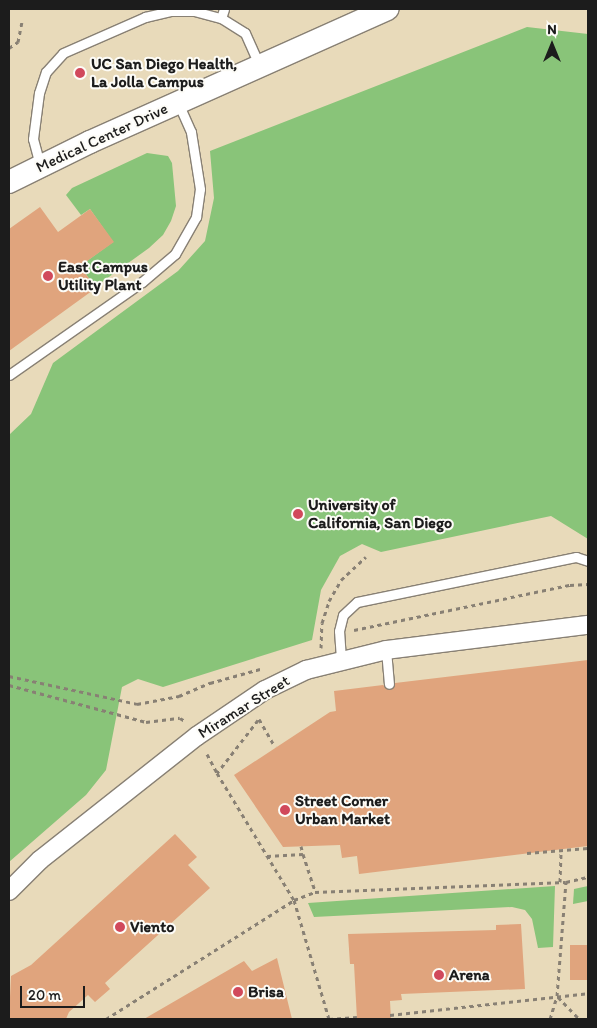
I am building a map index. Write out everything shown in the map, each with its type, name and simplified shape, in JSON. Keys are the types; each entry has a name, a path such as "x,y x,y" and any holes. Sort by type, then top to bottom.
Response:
{"street":[{"name":"Medical Center Drive","path":"9,182 178,103 388,9"},
{"name":"Miramar Street","path":"9,891 40,860 197,736 265,690 306,670 341,659 386,650 588,625"}],"lane":[{"path":"40,166 33,139 39,93 46,72 63,53 145,17 171,11 194,11 223,13 245,33 260,66"},
{"path":"9,375 142,282 175,254 196,217 200,189 191,132 178,103"},
{"path":"341,659 339,630 342,615 357,602 576,557 588,561"},
{"path":"386,650 389,684"}],"path":[{"path":"9,48 18,42 22,22"},
{"path":"321,651 322,623 329,601 341,580 366,558"},
{"path":"346,632 550,588 588,584"},
{"path":"9,676 137,704 179,696 210,683 268,667"},
{"path":"9,685 132,719 146,722 180,718 190,724"},
{"path":"217,773 259,719 261,709"},
{"path":"259,719 275,747"},
{"path":"204,748 217,773 294,900 329,1019 357,1017"},
{"path":"301,846 315,892"},
{"path":"527,853 588,848"},
{"path":"560,882 561,851"},
{"path":"268,856 303,854"},
{"path":"106,1019 294,900 315,892 566,882 588,877"},
{"path":"550,1019 557,996 566,882"},
{"path":"390,1015 588,993"},
{"path":"557,996 579,1019"}],"shaded area":[{"name":"University of California, San Diego","path":"9,9 588,9 588,1019 9,1019"}],"green space":[{"path":"527,27 588,34 588,539 551,516 381,552 362,544 340,556 321,590 312,640 163,687 138,679 122,687 106,770 86,795 9,862 9,435 31,414 53,363 178,271 205,241 214,198 210,151"},
{"path":"147,153 168,156 172,163 176,206 171,221 163,235 149,248 95,287 80,266 113,242 90,209 81,215 66,195 72,188"},
{"path":"555,886 553,947 538,948 532,919 525,910 512,907 314,917 308,903"},
{"path":"588,886 588,901 573,904 574,889"}],"building":[{"name":"East Campus Utility Plant","path":"40,207 58,232 90,209 114,242 80,266 96,288 9,351 9,229"},
{"path":"588,660 588,846 359,874 357,856 342,858 340,845 283,847 234,775 330,712 336,711 334,691 383,685 390,690 395,683"},
{"name":"Viento","path":"175,834 197,857 188,865 210,888 105,983 110,989 95,1002 88,995 69,1012 66,1019 9,1019 11,976 31,965"},
{"name":"Arena","path":"521,924 525,989 401,994 402,1000 390,1001 391,1019 357,1019 354,964 350,964 348,934 496,930 496,925"},
{"path":"570,945 588,945 588,980 570,980"},
{"name":"Brisa","path":"277,958 292,1019 144,1019 244,961 252,971"}],"place":[{"name":"UC San Diego Health, La Jolla Campus","path":"80,73"},
{"name":"East Campus Utility Plant","path":"48,276"},
{"name":"University of California, San Diego","path":"298,514"},
{"name":"Street Corner Urban Market","path":"285,810"},
{"name":"Viento","path":"120,927"},
{"name":"Arena","path":"439,975"},
{"name":"Brisa","path":"238,992"}]}
